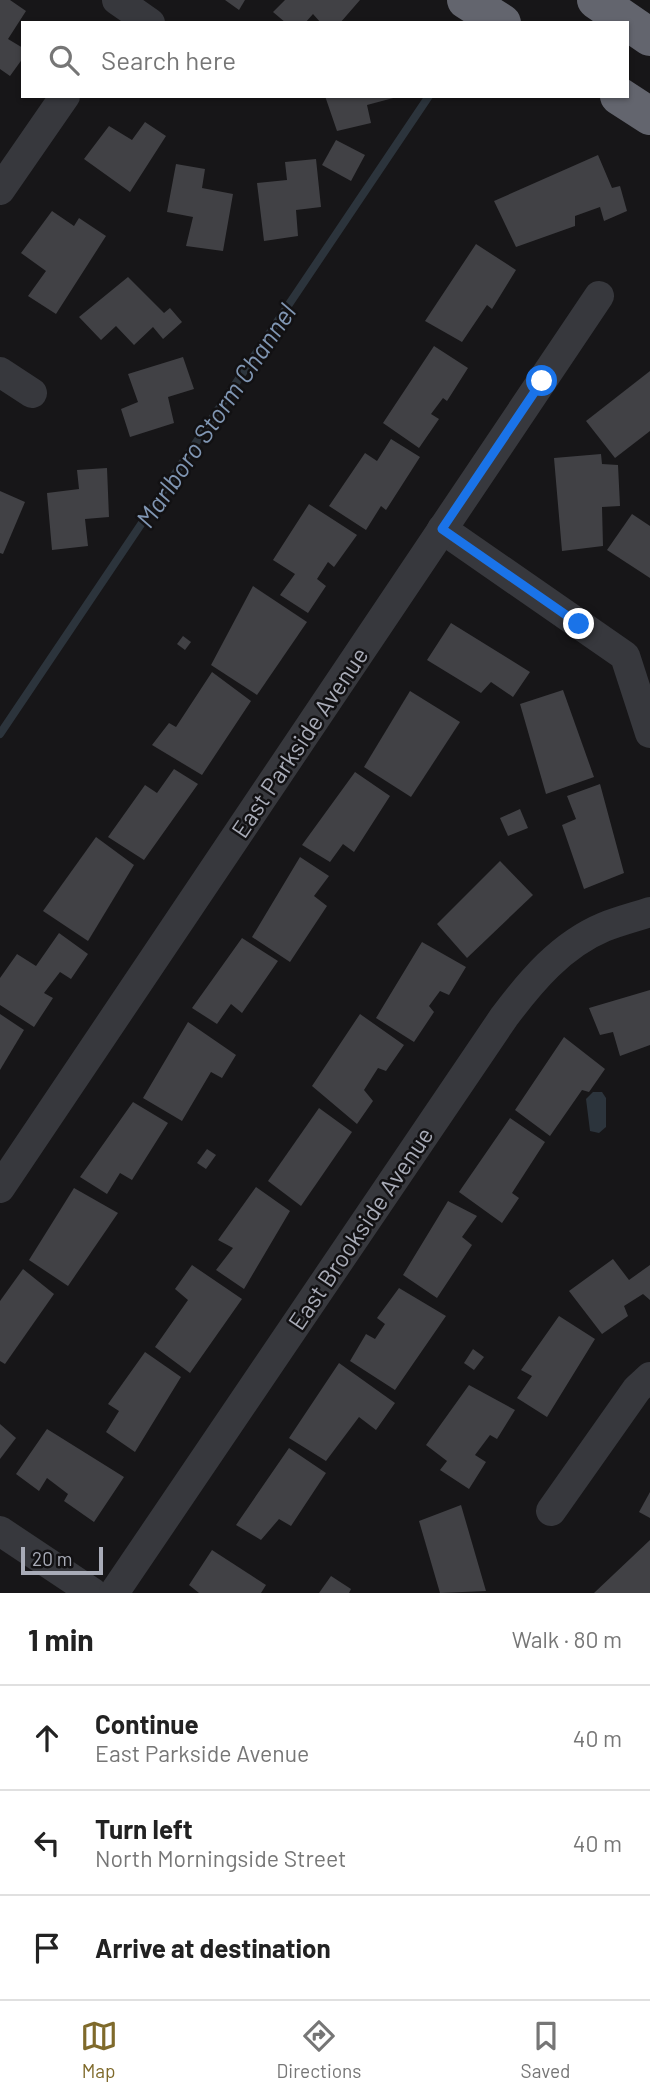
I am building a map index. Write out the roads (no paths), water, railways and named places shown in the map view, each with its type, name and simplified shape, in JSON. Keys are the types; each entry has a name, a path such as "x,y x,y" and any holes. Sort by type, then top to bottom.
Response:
{"highway":[{"path":"466,0 499,21"},
{"path":"621,98 650,116"}],"street":[{"path":"0,190 64,98"},
{"name":"East Parkside Avenue","path":"0,1188 599,296"},
{"path":"0,372 32,393"},
{"path":"442,529 625,656 650,733"},
{"name":"East Brookside Avenue","path":"114,1593 504,1017 535,977 565,950 602,928 650,912"},
{"path":"551,1511 630,1399 650,1377"},
{"path":"0,1531 93,1593"}],"waterway":[{"name":"Marlboro Storm Channel","path":"0,734 428,98"}]}
